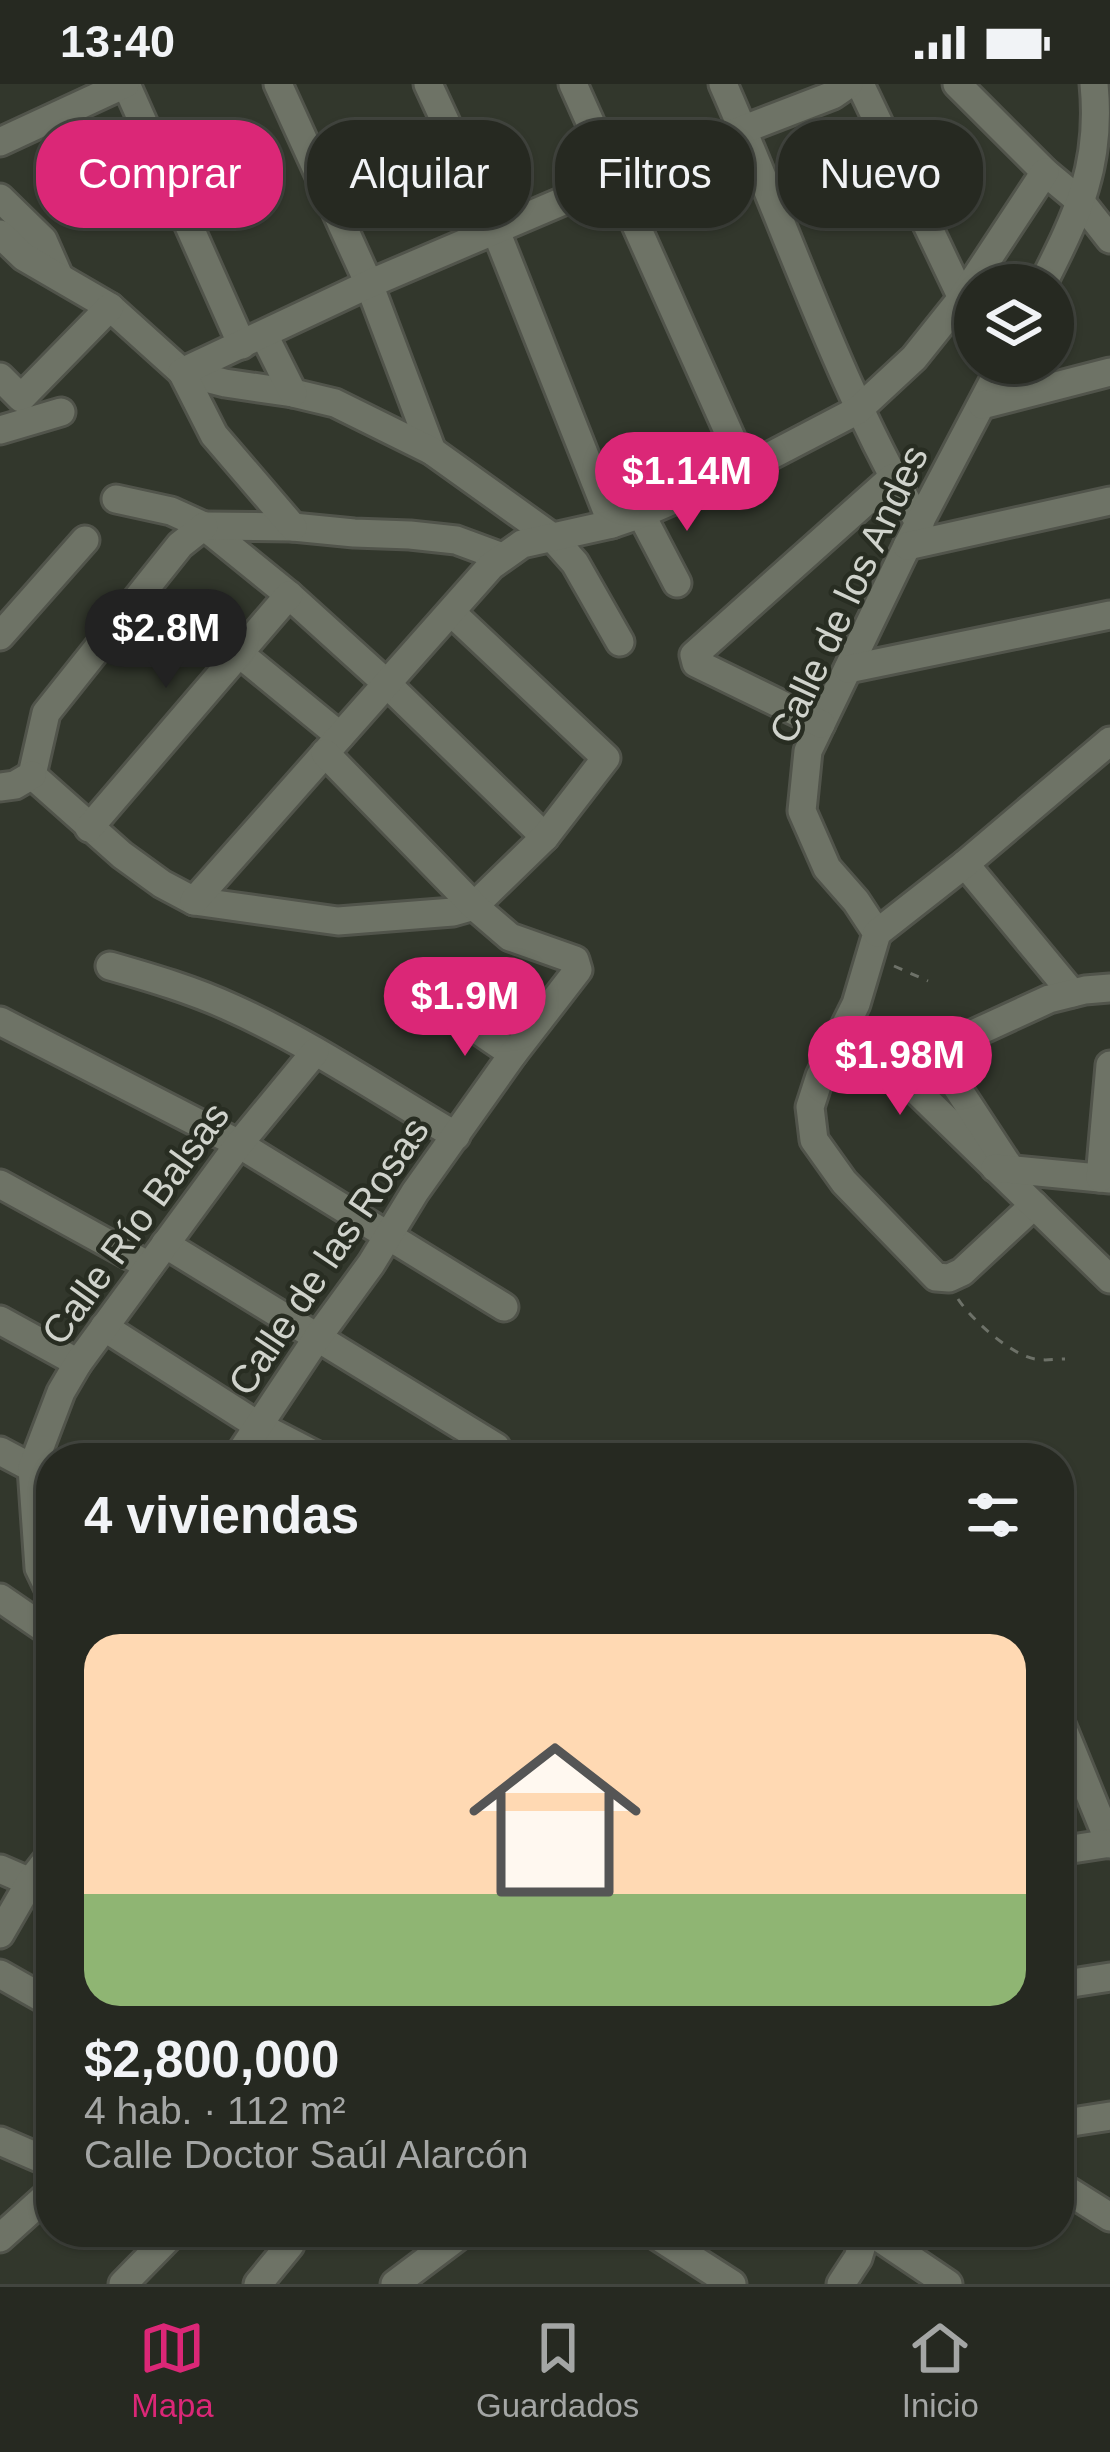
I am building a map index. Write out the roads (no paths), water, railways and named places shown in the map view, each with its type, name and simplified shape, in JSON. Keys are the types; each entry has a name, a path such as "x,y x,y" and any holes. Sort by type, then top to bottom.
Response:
{"street":[{"path":"0,142 126,84 253,340 293,393"},
{"path":"278,84 369,284 432,451"},
{"path":"428,84 496,231 612,524"},
{"path":"573,84 590,120"},
{"path":"723,84 739,120"},
{"path":"754,125 849,84"},
{"path":"860,84 954,281"},
{"path":"956,84 1081,202 1108,234"},
{"path":"1052,264 1092,169 1100,93"},
{"path":"754,156 913,535 1110,501"},
{"path":"984,264 1045,172"},
{"path":"0,198 43,240 58,274"},
{"path":"182,372 369,284 555,205"},
{"path":"639,228 745,469"},
{"path":"0,235 25,257 110,307 182,372 214,435 293,527"},
{"path":"0,377 21,398 110,307"},
{"path":"194,902 502,556 522,544 641,514 745,469 858,410 914,358 954,308"},
{"path":"182,372 335,404 432,451 552,537 575,563 620,642"},
{"path":"982,405 1110,372"},
{"name":"Calle de los Andes","path":"873,944 856,901 827,868 802,811 808,751 992,384"},
{"path":"0,430 62,412"},
{"path":"821,724 696,663 694,656 892,478"},
{"path":"116,499 171,511 204,526 386,683 545,837"},
{"path":"641,514 677,583"},
{"path":"0,787 32,775 46,713 180,545 204,526 293,527 455,540 502,556"},
{"path":"0,636 85,540"},
{"path":"89,828 289,596"},
{"path":"32,775 89,828 162,884 194,902 338,921 453,912 474,906 545,837 606,758 451,612"},
{"path":"848,669 1110,614"},
{"path":"240,654 332,745 474,906"},
{"path":"1034,1205 962,1272 936,1277 844,1182 814,1140 810,1107 820,1076 848,1024 873,944 1110,741"},
{"path":"965,863 1072,993"},
{"name":"Calle de las Rosas","path":"248,1443 415,1192 578,970 575,960 510,937 474,906"},
{"path":"110,966 233,1008 456,1136"},
{"path":"1003,1168 945,1069 945,1053 951,1044 1049,999 1110,988"},
{"path":"453,1012 513,1054"},
{"path":"0,1021 239,1144 504,1307"},
{"path":"848,1024 1003,1168 1110,1279"},
{"name":"Calle Río Balsas","path":"42,1443 78,1363 239,1144 315,1052"},
{"path":"1003,1168 1105,1179 1110,1065"},
{"path":"0,1184 157,1255 317,1338 489,1443"},
{"path":"0,1320 78,1363"},
{"path":"104,1327 292,1443"},
{"path":"0,1451 32,1468"},
{"name":"Calle Río Balsas","path":"36,1458 32,1468 36,1525"},
{"path":"0,1598 36,1623"},
{"path":"1074,1755 1110,1843 1074,1849"},
{"path":"0,1869 30,1882"},
{"path":"0,1934 36,1874"},
{"path":"0,1974 36,1994"},
{"path":"1074,1983 1110,1977"},
{"path":"1074,2122 1110,2116"},
{"path":"0,2141 36,2157"},
{"path":"1074,2194 1110,2217"},
{"path":"0,2238 36,2206"},
{"path":"123,2284 159,2247"},
{"path":"258,2284 288,2247"},
{"path":"412,2279 447,2247"},
{"path":"674,2247 732,2284"},
{"path":"842,2284 862,2247"},
{"path":"891,2247 948,2284"}]}
